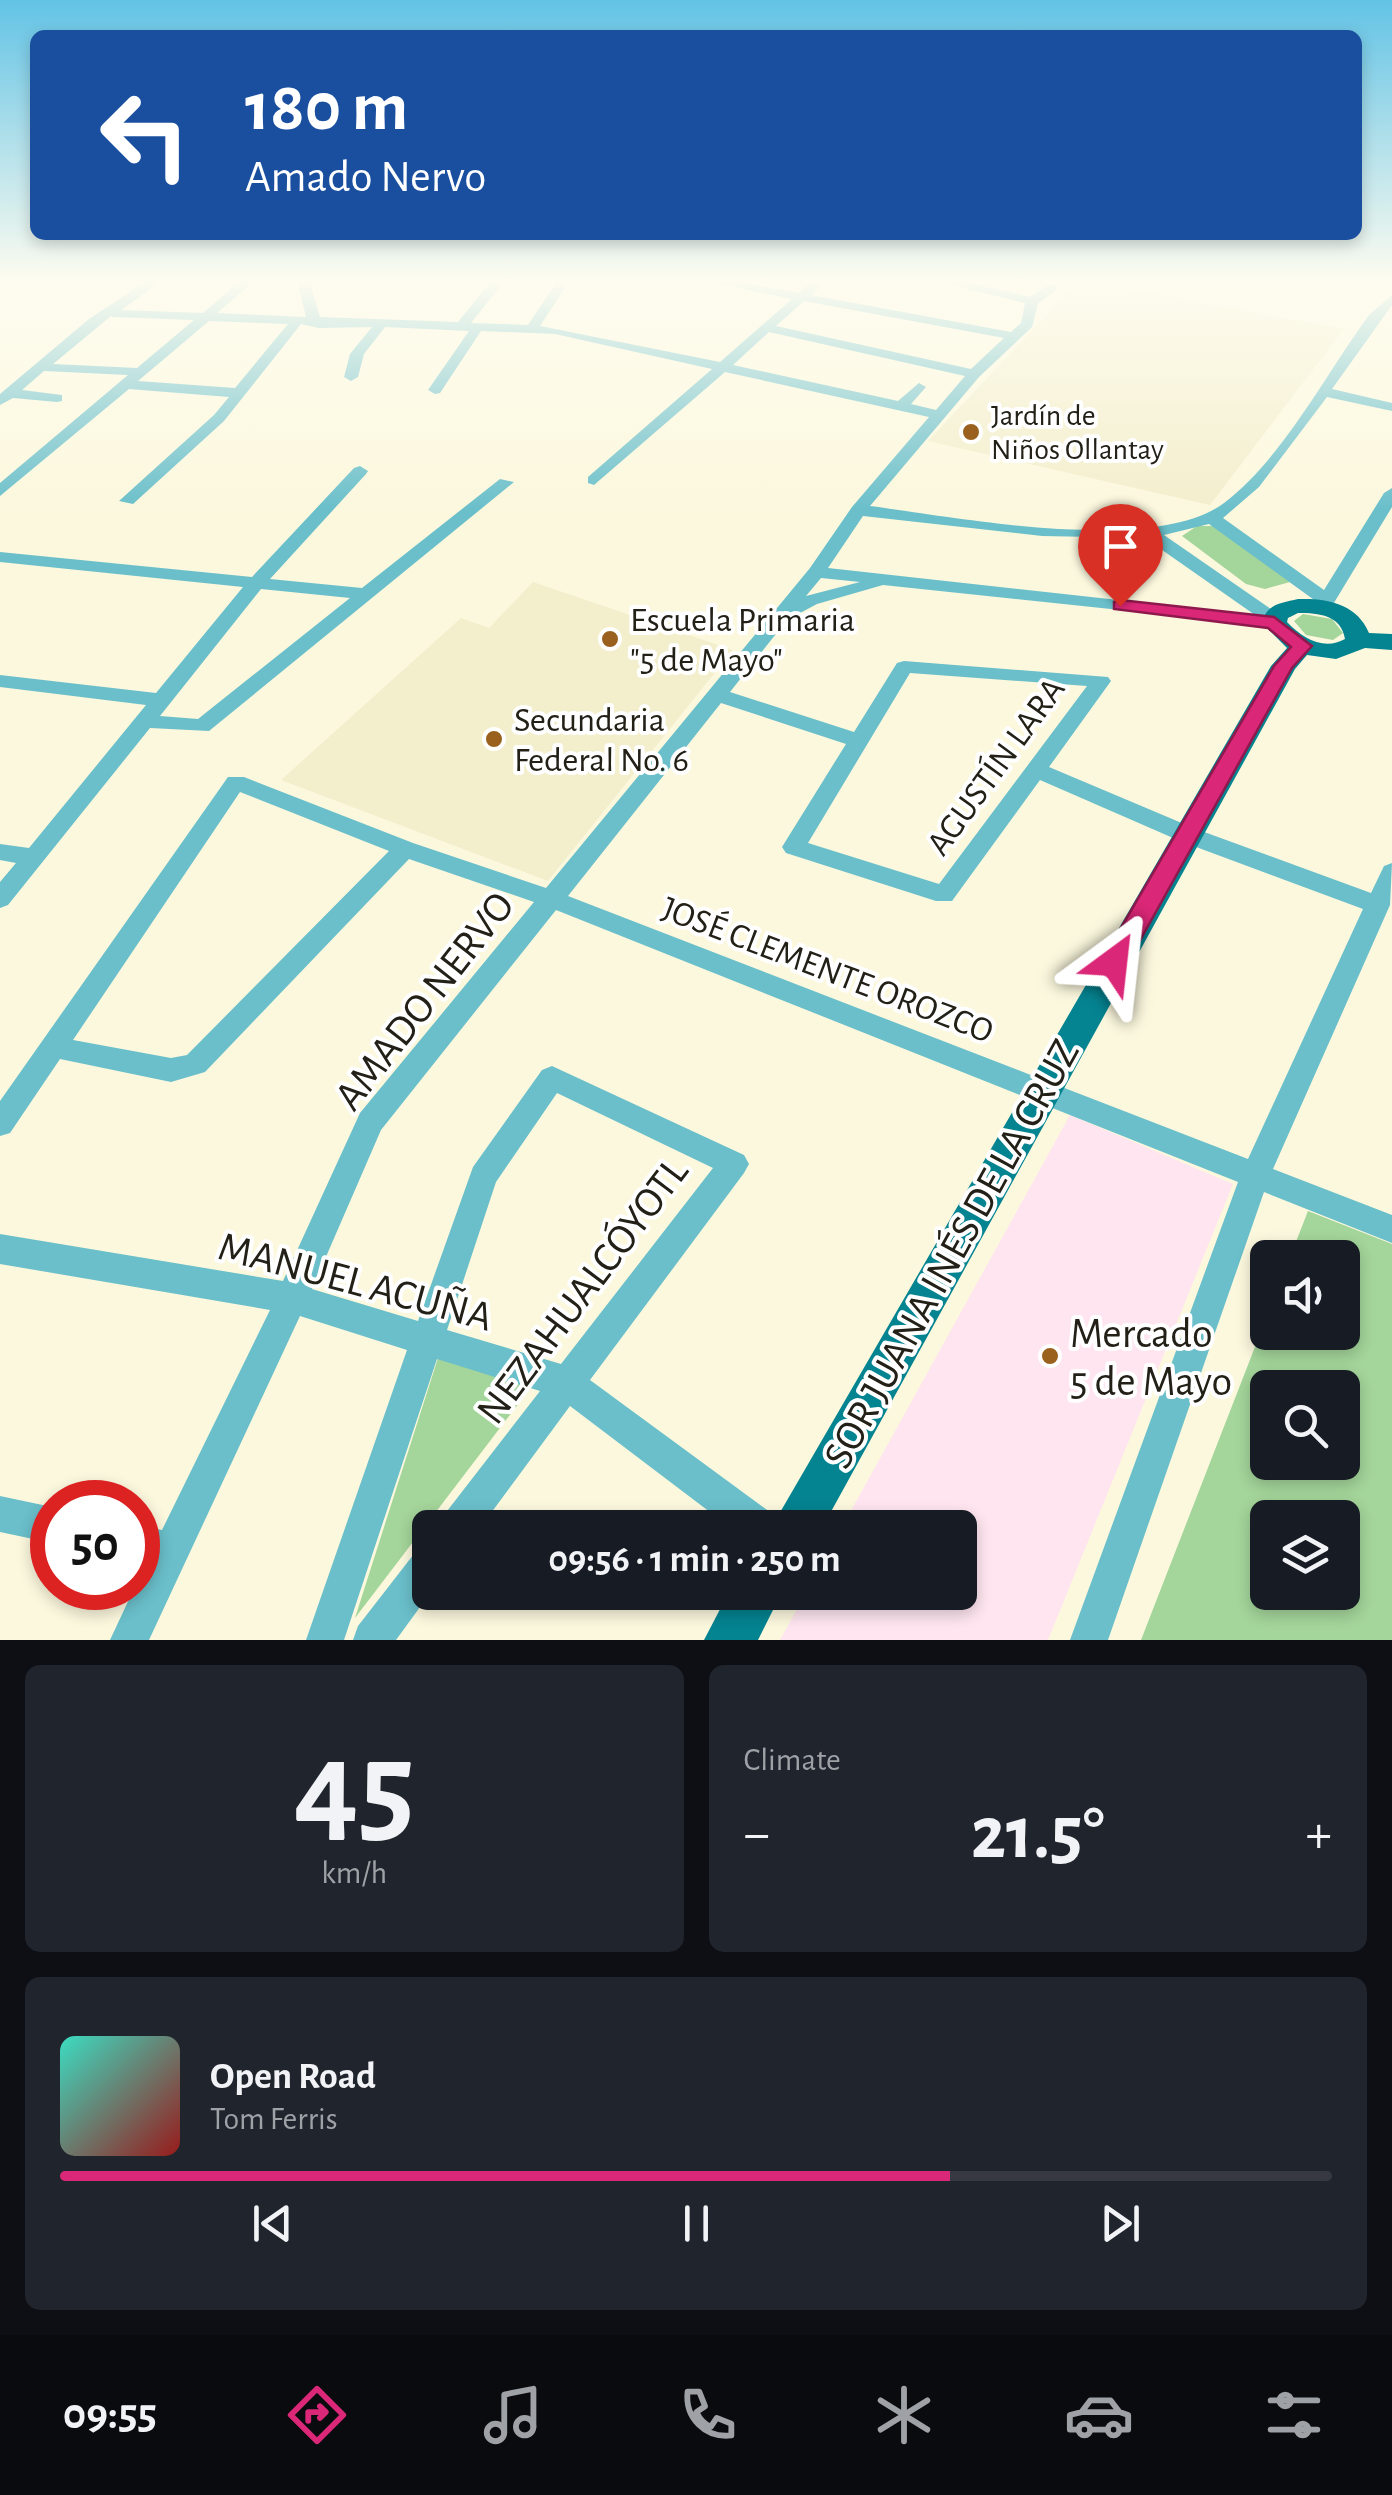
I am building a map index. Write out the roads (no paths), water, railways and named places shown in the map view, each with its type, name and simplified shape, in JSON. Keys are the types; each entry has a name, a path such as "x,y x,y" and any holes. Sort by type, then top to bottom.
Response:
{"main road":[{"path":"1358,641 1352,622 1325,604 1284,608 1276,614 1275,622 1293,656 1337,651 1358,641 1392,642"},
{"name":"SOR JUANA INÉS DE LA CRUZ","path":"805,1510 1042,1089 1293,656"},
{"path":"730,1640 748,1610"}],"street":[{"path":"5,398 50,357"},
{"path":"0,491 65,432 161,357"},
{"path":"127,501 219,418 268,357"},
{"path":"350,377 356,357"},
{"path":"435,390 453,357"},
{"path":"672,357 940,415"},
{"path":"594,480 735,357"},
{"path":"895,357 974,374"},
{"name":"AMADO NERVO","path":"160,1534 292,1298 370,1122 718,696 816,572 858,510 992,357"},
{"path":"858,510 1100,535 1151,534 1212,518 1241,496 1350,357"},
{"path":"38,366 143,372"},
{"path":"129,385 239,393"},
{"path":"902,406 919,386"},
{"path":"1325,392 1392,408"},
{"path":"5,398 57,398"},
{"path":"0,899 256,583 360,471"},
{"path":"144,720 202,726 506,482"},
{"path":"1212,518 1325,604 1392,493"},
{"path":"1151,534 1275,622"},
{"path":"0,557 366,594"},
{"path":"816,572 1275,622"},
{"path":"773,625 811,600 870,584 906,582"},
{"name":"AGUSTÍN LARA","path":"904,666 1101,681 944,895 794,846 857,740 904,666"},
{"path":"0,681 161,700"},
{"path":"718,696 857,740"},
{"path":"1034,769 1188,834 1378,905"},
{"name":"JOSÉ CLEMENTE OROZCO","path":"53,1047 236,782 1042,1089 1392,1230"},
{"path":"0,1124 53,1047 171,1070 195,1064 405,849"},
{"path":"0,852 35,857"},
{"path":"1090,1640 1256,1173 1392,872"},
{"name":"NEZAHUALCÓYOTL","path":"428,1337 483,1176 552,1078 734,1164 471,1510"},
{"name":"MANUEL ACUÑA","path":"0,1249 292,1298 567,1383 737,1510"},
{"path":"324,1640 428,1337"},
{"path":"0,1514 30,1520"},
{"path":"372,1640 412,1587"},
{"name":"AMADO NERVO","path":"129,1640 137,1610"}],"place":[{"name":"Jardín de Niños Ollantay","path":"971,432"},
{"name":"Escuela Primaria \"5 de Mayo\"","path":"610,639"},
{"name":"Secundaria Federal No. 6","path":"494,739"},
{"name":"Mercado 5 de Mayo","path":"1050,1356"}]}
